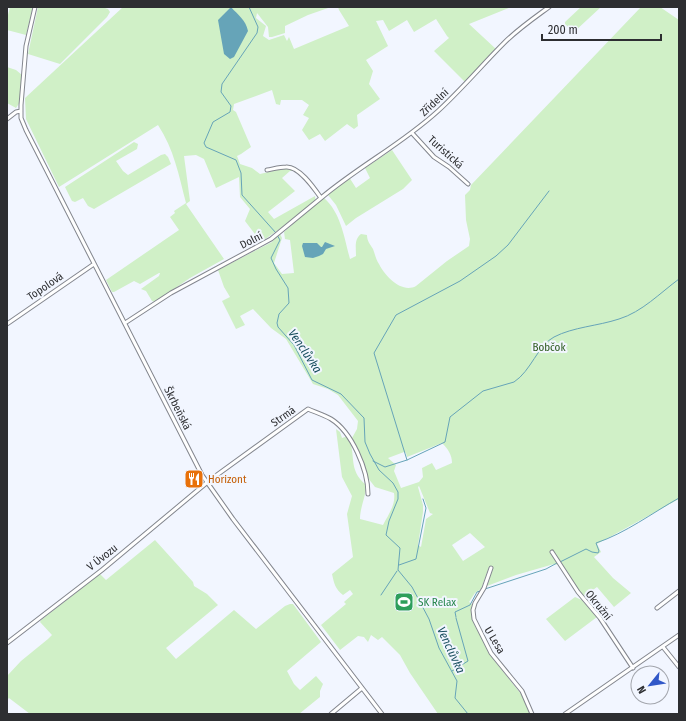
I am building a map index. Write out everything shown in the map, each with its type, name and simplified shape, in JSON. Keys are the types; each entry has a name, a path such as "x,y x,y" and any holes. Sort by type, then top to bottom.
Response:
{"street":[{"name":"Škrbeňská","path":"35,7 26,46 21,111 21,118 26,130 207,483 382,714"},
{"name":"Zřídelní","path":"321,198 348,175 373,161 412,133 465,85 505,42 530,20 550,7"},
{"path":"7,119 16,112 21,111"},
{"name":"Turistická","path":"412,133 434,157 449,167 468,184"},
{"path":"267,170 286,166 295,169 312,186 321,198"},
{"name":"Dolní","path":"125,323 171,293 280,233 321,198"},
{"name":"Topolová","path":"7,324 94,264"},
{"name":"Strmá","path":"207,483 308,409 331,419 347,434 368,482 368,494"},
{"name":"V Úvozu","path":"7,643 102,570 207,483"},
{"name":"Okružní","path":"552,552 578,592 600,618 631,665"},
{"name":"U Lesa","path":"491,568 484,588 475,602 473,610 474,619 476,626 491,653 522,691 532,714"},
{"path":"657,608 679,591"},
{"path":"637,665 679,635"},
{"path":"663,647 679,667"},
{"path":"565,714 630,670"},
{"path":"331,714 362,688"}],"green space":[{"path":"10,7 33,7 26,35 7,30 7,19"},
{"path":"38,7 102,7 108,9 110,12 107,17 60,64 28,54"},
{"path":"123,7 331,7 308,15 285,26 285,33 272,37 269,37 268,27 257,13 256,18 266,26 263,36 269,40 284,35 287,41 289,37 294,49 349,26 338,7 511,7 469,24 496,49 465,82 434,51 449,38 436,19 414,32 407,20 389,31 383,20 376,21 388,46 366,60 373,71 369,84 380,99 357,115 358,126 354,129 347,124 325,141 320,134 309,140 302,130 309,118 303,115 309,105 302,100 281,100 280,105 276,104 272,90 234,104 233,110 236,112 251,147 237,156 240,164 252,168 260,174 286,168 294,171 290,171 282,178 295,191 268,212 274,219 315,196 316,203 324,198 330,204 338,218 344,234 350,259 356,256 357,238 361,234 367,235 368,241 373,249 377,261 385,274 400,286 411,288 416,286 447,261 469,246 470,239 466,220 465,195 470,190 471,185 641,7 660,7 679,20 679,499 597,544 601,552 594,557 613,578 631,593 614,607 597,587 583,597 563,566 554,564 516,575 487,586 492,571 489,567 481,589 475,593 469,602 472,604 471,614 475,626 494,660 521,694 530,714 438,714 410,673 400,655 382,637 378,640 371,635 368,642 364,637 358,636 340,650 321,625 346,604 344,602 353,594 350,590 343,595 340,593 335,586 332,574 353,557 347,514 352,496 342,477 336,429 340,432 342,438 348,436 351,443 356,473 366,485 360,519 383,525 393,506 394,493 375,487 368,478 352,438 357,429 358,421 338,395 328,389 313,384 286,339 271,328 253,309 240,316 245,325 236,329 222,301 230,297 224,287 218,270 272,242 280,234 282,238 274,263 282,274 294,273 290,240 285,239 284,232 293,224 278,230 261,242 245,221 250,209 240,197 239,177 216,188 204,159 196,155 184,156 190,201 186,204 224,259 190,278 155,302 152,301 146,291 141,289 159,276 160,273 140,284 134,281 112,292 106,280 179,230 170,217 175,213 174,211 186,203 175,163 164,134 158,125 59,187 26,119 25,98","holes":["442,443 449,452 452,463 436,470 432,463 422,468 423,477 419,482 401,488 394,471 396,465 388,458 404,452 406,453 407,457","419,486 430,513 433,514 426,519 421,547 418,545 423,505","470,533 485,547 463,561 452,545"]},
{"path":"581,7 601,7 574,32 565,24 565,22"},
{"path":"7,67 16,70 22,75 20,102 16,108 7,103"},
{"path":"134,142 138,144 137,149 116,161 128,175 161,155 165,154 171,164 94,209 88,206 83,198 75,202 72,201 65,187"},
{"path":"392,150 412,180 403,189 356,218 346,226 336,205 328,195 329,192 349,177 356,188 370,178 365,168"},
{"path":"155,540 193,582 194,586 207,594 218,605 166,648 176,659 234,610 256,629 285,606 293,604 321,642 287,671 294,684 300,690 316,676 323,684 320,691 320,697 299,714 30,714 9,698 7,700 7,676 21,661 52,635 40,622 41,620 100,574 106,580"},
{"path":"575,597 582,600 597,617 565,641 546,619"}],"water":[{"path":"231,7 244,21 248,31 234,57 230,59 224,54 218,20"},
{"path":"325,242 335,246 326,249 323,254 319,256 313,258 305,257 302,246 303,243 317,243 322,247"}],"waterway":[{"name":"Venclůvka","path":"249,7 258,27 257,33 222,84 221,92 231,106 230,112 213,122 204,143 206,147 236,160 241,173 242,195 276,233"},
{"path":"407,460 374,353 396,315 460,281 496,256 508,245 549,191"},
{"name":"Venclůvka","path":"277,235 280,240 271,258 288,288 289,303 279,314 277,323 278,327 294,345 312,380 341,394 364,418 365,442 370,454 379,470 393,483 398,492 398,499 389,521 386,535 400,548 398,570 412,587 429,619 439,648 457,681 455,698 468,714"},
{"path":"373,461 385,467 407,460 445,442 450,417 483,391 514,382 525,371 548,341 569,331 627,316 643,307 679,279"},
{"name":"Bobčok","path":"560,562 586,549 598,553 599,551 596,543 618,534 679,498"},
{"path":"399,565 416,559 426,508 423,499"},
{"name":"Bobčok","path":"485,589 546,569 557,563"},
{"path":"381,595 397,571"},
{"name":"Bobčok","path":"456,617 455,612 470,605 477,592 480,591"},
{"name":"Bobčok","path":"452,671 468,661 456,618"}],"place":[{"name":"Horizont","path":"194,479"},
{"name":"SK Relax","path":"404,602"}]}
